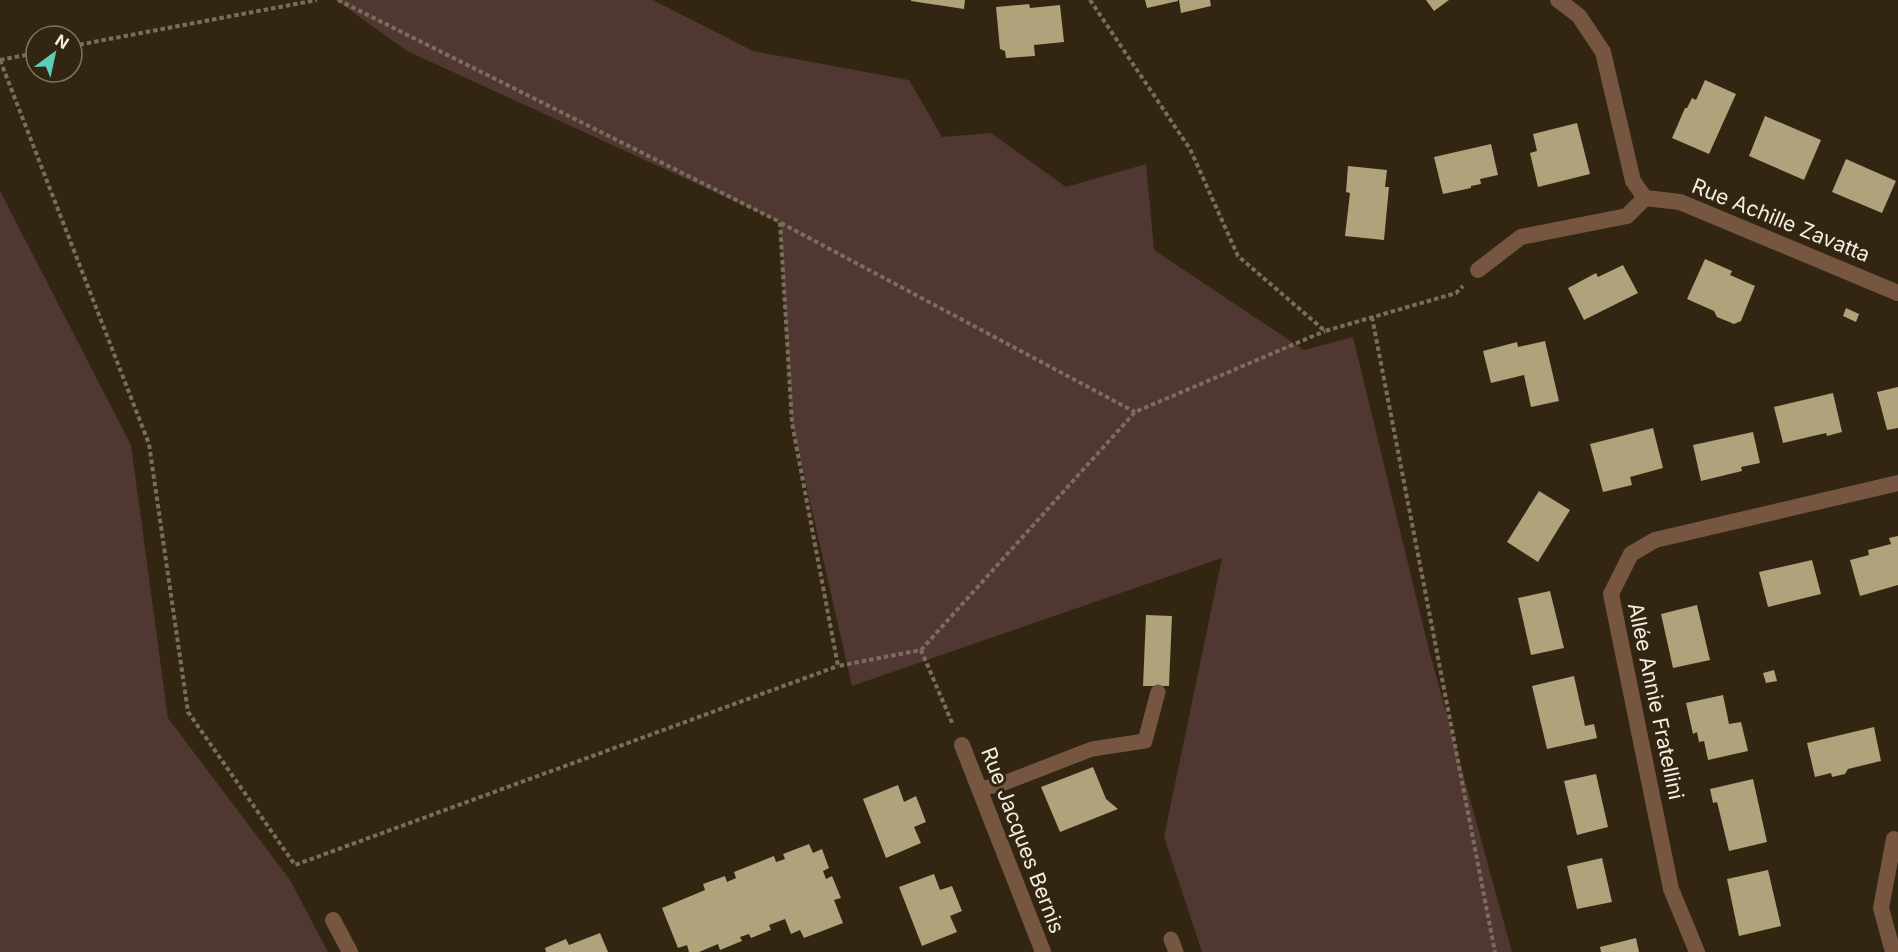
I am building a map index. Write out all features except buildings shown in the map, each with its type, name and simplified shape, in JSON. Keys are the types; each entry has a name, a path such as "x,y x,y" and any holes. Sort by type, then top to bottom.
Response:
{"street":[{"path":"1478,270 1521,237 1627,216 1645,198 1633,181 1603,52 1579,16 1558,0"},
{"name":"Rue Achille Zavatta","path":"1645,198 1680,202 1898,293"},
{"name":"Allée Annie Fratellini","path":"1696,952 1671,889 1611,594 1631,554 1655,540 1898,483"},
{"name":"Rue Jacques Bernis","path":"962,745 1043,952"},
{"path":"1893,952 1881,908 1894,839"},
{"path":"333,920 350,952"}],"lane":[{"path":"979,789 999,785 1092,749 1145,741 1158,692"}],"path":[{"path":"84,44 317,0"},
{"path":"338,0 780,222 1135,412"},
{"path":"1090,0 1190,149 1239,256 1326,331"},
{"path":"24,55 0,60 149,444 188,712 295,865 838,666 921,651 1135,412 1326,331 1456,293 1478,270"},
{"path":"780,222 792,423 838,666"},
{"path":"1372,317 1496,952"},
{"path":"921,651 962,745"}],"shaded area":[{"path":"336,0 653,0 753,51 909,80 942,137 991,133 1066,187 1146,164 1154,250 1304,350 1353,337 1429,650 1512,952 1202,952 1164,837 1222,558 852,686 792,423 780,222 407,51"},
{"path":"0,191 131,445 168,718 290,880 328,952 0,952"}]}
